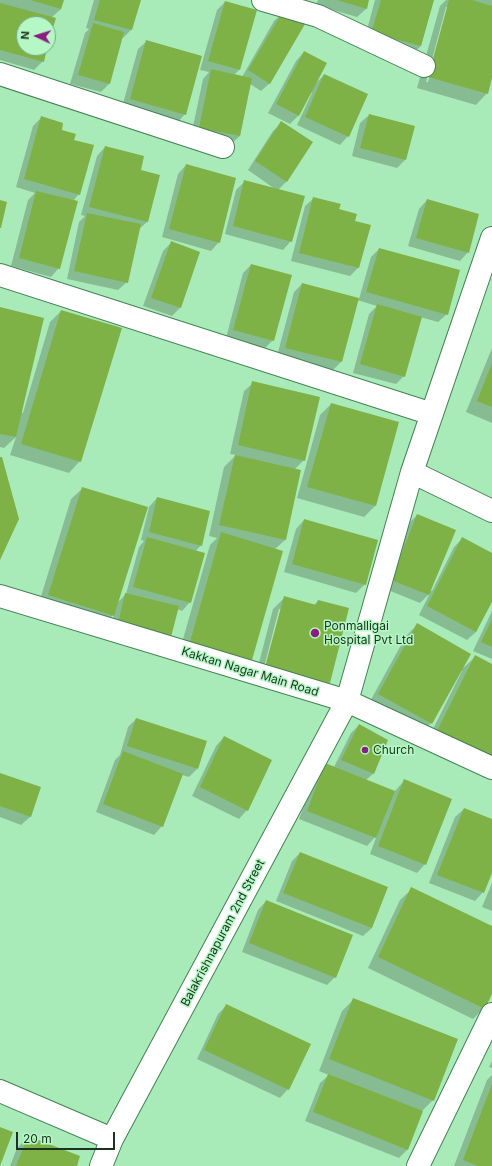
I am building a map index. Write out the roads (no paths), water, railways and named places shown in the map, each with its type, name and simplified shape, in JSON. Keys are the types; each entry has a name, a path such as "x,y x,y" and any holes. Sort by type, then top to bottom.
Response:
{"street":[{"path":"263,0 318,16 424,66"},
{"path":"0,74 223,147"},
{"name":"Balakrishnapuram 2nd Street","path":"101,1166 112,1139 347,701 412,472 491,245"},
{"path":"0,275 432,414"},
{"path":"412,472 492,511"},
{"name":"Kakkan Nagar Main Road","path":"0,596 347,701 492,768"},
{"path":"418,1166 492,1014"},
{"path":"0,1090 112,1139"}],"place":[{"name":"Ponmalligai Hospital Pvt Ltd","path":"315,633"},
{"name":"Church","path":"365,750"}]}
